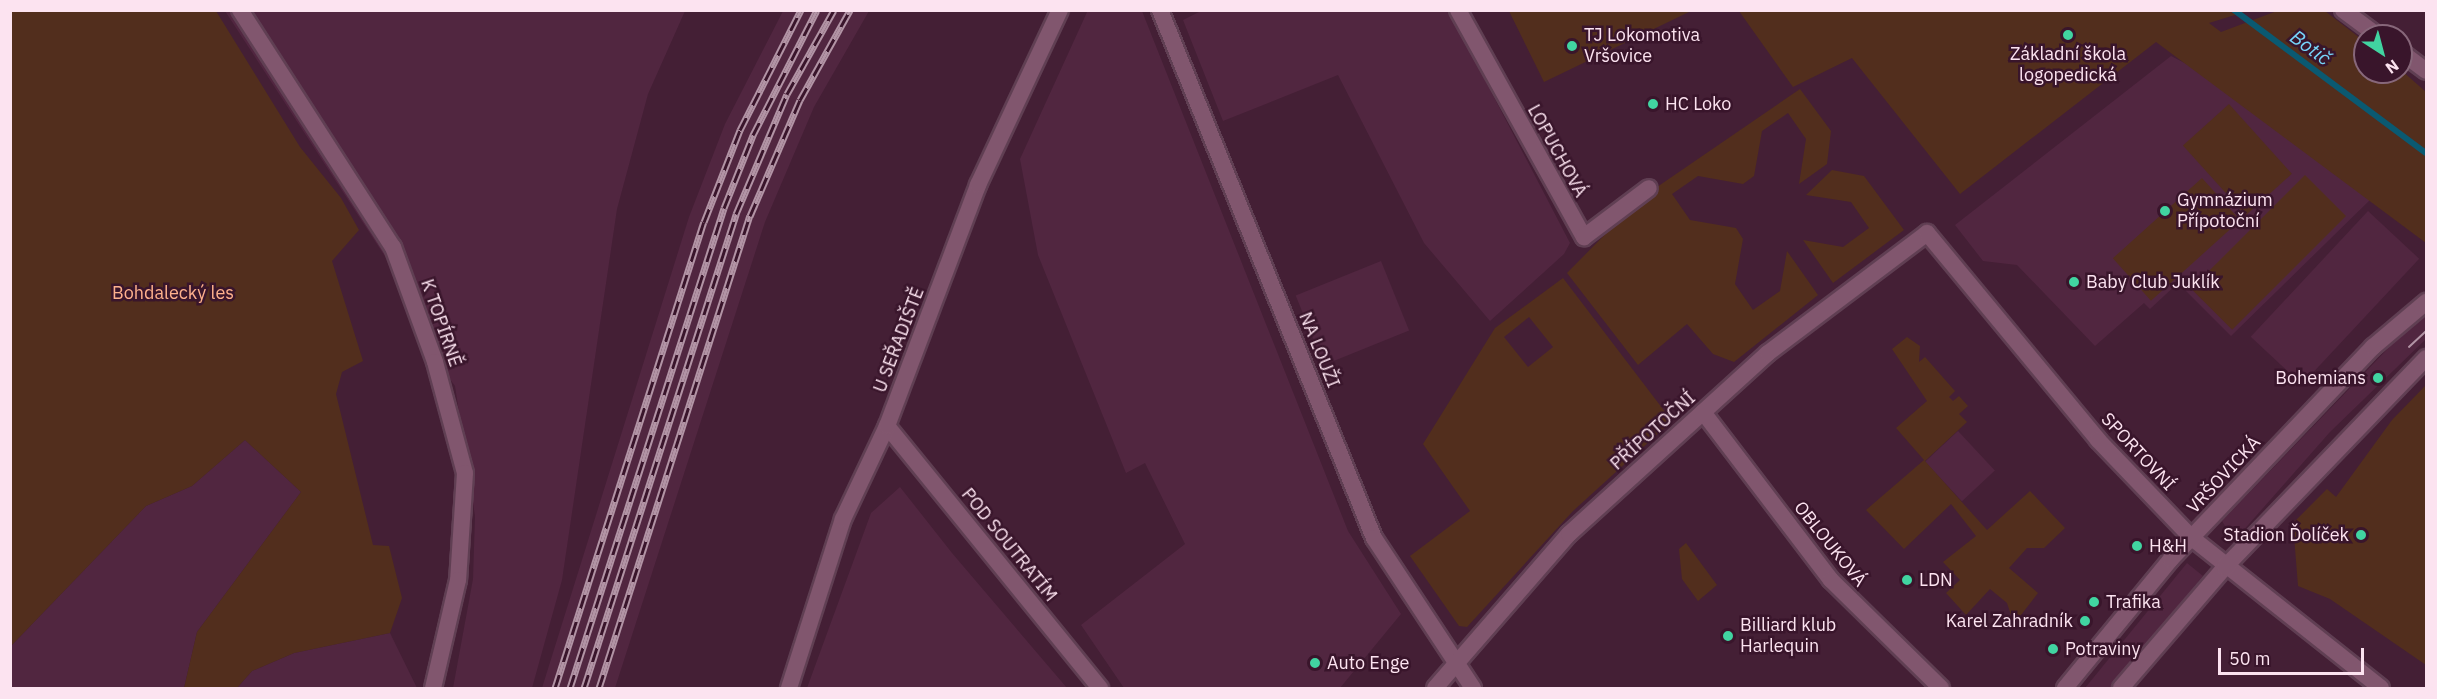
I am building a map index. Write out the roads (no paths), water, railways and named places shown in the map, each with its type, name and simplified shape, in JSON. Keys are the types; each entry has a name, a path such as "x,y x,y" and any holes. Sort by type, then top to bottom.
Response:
{"street":[{"name":"K TOPÍRNĚ","path":"240,10 393,247 435,362 465,473 458,580 433,688"},
{"name":"U SEŘADIŠTĚ","path":"789,688 843,519 887,426 978,185 1060,10"},
{"name":"NA LOUŽI","path":"1160,10 1374,538 1455,664 1473,688"},
{"name":"LOPUCHOVÁ","path":"1458,10 1584,237 1649,188"},
{"path":"2343,10 2362,24"},
{"path":"2413,61 2427,71"},
{"name":"PŘÍPOTOČNÍ","path":"1435,688 1569,534 1768,353 1927,233"},
{"name":"SPORTOVNÍ","path":"1927,233 2098,440 2192,538 2225,567 2381,688"},
{"name":"VRŠOVICKÁ","path":"2065,688 2192,538 2373,346 2427,302"},
{"path":"2121,688 2225,567 2427,358"},
{"name":"OBLOUKOVÁ","path":"1703,412 1831,579 1941,688"},
{"name":"POD SOUTRATÍM","path":"887,426 1100,688"}],"waterway":[{"name":"Botič","path":"2234,10 2426,153"}],"tram line":[{"path":"2409,347 2426,331"}],"railway":[{"path":"555,688 704,222 740,130 801,10"},
{"path":"570,688 724,208 753,135 817,10"},
{"path":"584,688 736,214 787,94 834,10"},
{"path":"599,688 750,216 800,100 850,10"}],"place":[{"name":"Základní škola logopedická","path":"2068,35"},
{"name":"TJ Lokomotiva Vršovice","path":"1572,46"},
{"name":"HC Loko","path":"1653,104"},
{"name":"Gymnázium Přípotoční","path":"2165,211"},
{"name":"Baby Club Juklík","path":"2074,282"},
{"name":"Bohemians","path":"2378,378"},
{"name":"Stadion Ďolíček","path":"2361,535"},
{"name":"H&H","path":"2137,546"},
{"name":"LDN","path":"1907,580"},
{"name":"Trafika","path":"2094,602"},
{"name":"Karel Zahradník","path":"2085,621"},
{"name":"Billiard klub Harlequin","path":"1728,636"},
{"name":"Potraviny","path":"2053,649"},
{"name":"Auto Enge","path":"1315,663"}],"park label":[{"name":"Bohdalecký les","path":"173,293"}]}
